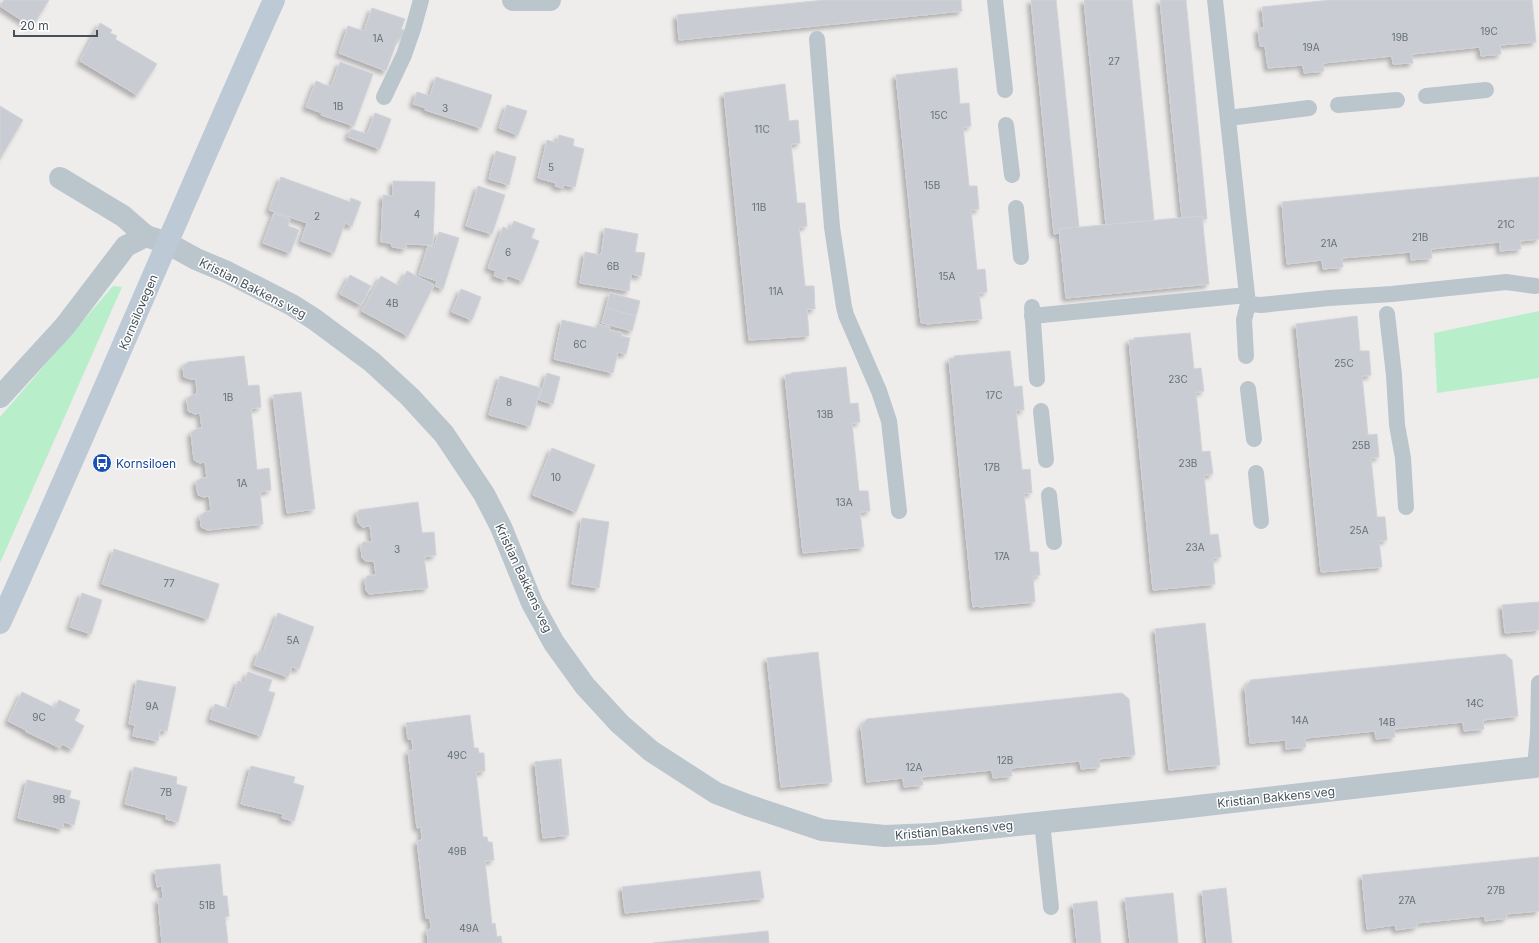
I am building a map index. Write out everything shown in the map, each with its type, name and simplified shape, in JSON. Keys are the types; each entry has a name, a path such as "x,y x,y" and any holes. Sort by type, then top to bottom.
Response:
{"main road":[{"name":"Kornsilovegen","path":"0,623 58,496 274,0"}],"street":[{"path":"513,0 550,0"},
{"path":"0,397 65,326 126,246 146,236 123,216 60,178"},
{"name":"Kristian Bakkens veg","path":"146,236 167,243 298,308 372,362 410,397 444,434 484,494 501,527 532,603 554,643 585,686 620,724 651,751 716,793 747,805 822,830 885,836 931,834 1172,809 1537,766"}],"lane":[{"path":"384,97 404,55 421,0"},
{"path":"995,0 1005,90"},
{"path":"1215,0 1247,300 1244,320 1246,356"},
{"path":"816,39 832,227 844,307 846,315 879,390 889,421 899,512"},
{"path":"1426,96 1486,90"},
{"path":"1338,105 1397,100"},
{"path":"1228,118 1309,108"},
{"path":"1006,125 1012,175"},
{"path":"1016,208 1021,257"},
{"path":"1037,379 1032,311 1247,300 1261,305 1329,298 1392,294 1506,282 1535,286"},
{"path":"1387,314 1394,375 1397,425 1403,458 1406,507"},
{"path":"1248,389 1254,439"},
{"path":"1041,410 1046,460"},
{"path":"1256,473 1261,521"},
{"path":"1049,495 1054,542"},
{"path":"1537,766 1539,683"},
{"path":"1042,822 1051,907"}],"green space":[{"path":"113,286 122,287 0,563 0,417"},
{"path":"1539,311 1539,378 1437,393 1434,333"}],"building":[{"path":"4,0 49,0 32,27 0,6"},
{"path":"825,0 961,0 962,11 679,40 677,15"},
{"path":"1031,0 1056,0 1079,227 1059,229 1059,233 1054,234"},
{"path":"1084,0 1132,0 1154,220 1106,225"},
{"path":"1160,0 1186,0 1207,219 1202,219 1202,216 1182,218"},
{"path":"1331,0 1532,0 1536,42 1500,45 1501,54 1481,56 1480,47 1412,54 1413,63 1393,64 1392,56 1323,63 1324,71 1304,73 1303,65 1268,68 1265,46 1260,46 1258,29 1264,28 1262,7"},
{"path":"372,8 405,19 401,29 404,30 401,39 398,38 386,71 339,53 348,26 364,31"},
{"path":"100,23 112,30 110,33 117,36 115,39 157,64 137,95 80,61"},
{"path":"340,62 373,74 354,126 321,115 322,113 306,107 316,81 331,87"},
{"path":"957,68 960,104 969,103 971,126 963,127 969,186 977,186 979,209 971,210 977,270 985,269 987,292 979,293 982,319 926,324 921,323 896,75"},
{"path":"436,77 492,95 481,128 425,110 426,108 413,104 417,92 430,96"},
{"path":"785,84 789,121 798,120 800,143 791,144 797,203 805,203 807,226 799,227 805,286 814,286 815,309 807,309 809,336 749,340 724,93"},
{"path":"507,105 527,111 518,135 499,128"},
{"path":"0,106 23,120 0,159"},
{"path":"375,113 391,119 380,149 348,137 351,129 367,134"},
{"path":"559,135 574,139 573,146 584,149 575,187 564,185 563,188 555,186 556,183 538,178 547,140 557,143"},
{"path":"496,151 516,157 509,185 489,179"},
{"path":"281,177 350,202 351,198 361,202 352,226 345,223 334,253 301,241 307,223 269,210"},
{"path":"1539,177 1539,239 1520,241 1521,249 1500,251 1500,242 1431,249 1432,258 1411,260 1411,252 1342,258 1343,267 1323,269 1322,260 1287,264 1282,202"},
{"path":"393,181 435,182 433,245 406,244 406,249 392,247 391,243 381,242 383,195 393,196"},
{"path":"478,186 505,195 492,234 466,226"},
{"path":"274,213 290,219 288,226 299,230 290,253 263,243"},
{"path":"1202,216 1209,284 1066,298 1059,229"},
{"path":"514,221 535,229 531,238 539,241 523,281 507,275 506,280 494,276 496,271 488,268 503,227 510,230"},
{"path":"605,228 638,234 635,252 645,253 641,276 631,274 629,291 580,283 585,252 601,255"},
{"path":"439,232 459,238 443,289 435,286 437,281 419,275 428,246 434,247"},
{"path":"407,271 434,285 408,336 362,311 381,276 399,286"},
{"path":"350,275 371,286 361,305 340,294"},
{"path":"461,289 481,297 472,320 452,312"},
{"path":"610,293 640,301 636,316 606,308"},
{"path":"606,308 636,316 632,331 602,323"},
{"path":"1357,316 1360,351 1369,351 1371,375 1362,376 1368,435 1377,434 1379,457 1371,458 1377,517 1385,517 1387,540 1379,541 1382,567 1321,572 1296,324"},
{"path":"562,320 596,328 597,324 610,327 609,330 622,333 621,336 630,338 626,354 618,352 613,373 554,359"},
{"path":"1190,333 1194,369 1201,368 1204,391 1196,392 1202,452 1210,451 1213,474 1204,475 1210,535 1218,534 1221,557 1213,558 1215,584 1153,590 1129,340 1134,340 1134,338"},
{"path":"1010,351 1014,387 1022,386 1024,410 1016,410 1022,470 1030,469 1032,493 1024,493 1030,552 1038,552 1040,575 1033,576 1035,602 973,607 949,359 954,358 954,356"},
{"path":"244,356 248,386 259,385 261,407 251,409 257,470 269,468 271,490 260,492 263,524 208,530 201,527 200,516 205,512 211,511 209,496 204,497 198,495 196,482 201,478 207,478 205,462 200,463 194,460 191,433 196,429 202,428 200,413 195,414 188,411 187,399 192,395 197,394 196,379 184,377 183,366 188,362"},
{"path":"846,367 850,404 858,403 860,422 852,423 859,491 868,491 870,511 860,512 864,547 803,553 785,375 791,373"},
{"path":"547,373 560,377 553,404 539,400"},
{"path":"500,376 541,388 530,426 489,415"},
{"path":"301,392 315,509 287,513 273,395"},
{"path":"552,448 595,465 576,512 533,495"},
{"path":"418,502 422,533 434,532 436,555 424,557 428,588 369,594 366,590 365,581 367,576 376,575 374,561 366,561 362,558 361,547 363,542 372,542 370,526 362,527 358,523 357,514 359,510"},
{"path":"582,518 609,522 599,588 572,584"},
{"path":"114,549 219,584 208,619 102,584"},
{"path":"82,593 102,600 91,634 70,627"},
{"path":"1539,602 1539,630 1505,633 1502,605"},
{"path":"278,613 314,627 299,669 292,667 288,677 254,665 259,651 263,653"},
{"path":"1205,623 1220,765 1169,770 1155,629"},
{"path":"818,652 832,782 781,787 767,658"},
{"path":"1505,654 1512,660 1518,716 1483,720 1484,729 1464,731 1463,722 1394,729 1395,737 1376,739 1375,731 1305,738 1306,747 1286,749 1286,740 1250,743 1245,688 1251,680"},
{"path":"248,672 272,680 268,691 275,693 261,736 210,719 215,704 229,709 238,681 244,683"},
{"path":"137,680 176,687 167,731 160,730 158,741 133,736 135,725 129,724"},
{"path":"22,692 55,708 59,700 80,710 74,720 84,726 72,749 62,744 60,748 8,721"},
{"path":"1122,693 1129,699 1135,755 1099,759 1100,767 1081,769 1080,761 1011,768 1012,776 993,778 992,770 921,777 923,785 904,787 903,778 867,782 861,727 867,719"},
{"path":"470,715 474,748 478,748 479,753 484,753 485,771 476,772 483,837 487,837 488,842 492,842 494,860 485,861 492,924 495,923 497,937 501,936 502,943 428,943 427,930 431,929 430,918 426,918 417,841 422,840 421,827 417,828 408,751 413,750 412,739 408,739 406,723"},
{"path":"561,759 569,835 543,838 535,762"},
{"path":"559,760 567,835 543,838 535,762"},
{"path":"251,766 295,777 293,783 304,786 294,821 282,818 283,814 241,804"},
{"path":"134,767 177,777 176,784 187,787 178,822 166,819 167,815 125,804"},
{"path":"27,780 71,791 69,798 80,801 74,825 64,822 62,829 18,818"},
{"path":"1539,857 1539,911 1506,914 1507,918 1485,921 1485,916 1417,923 1417,927 1396,930 1395,925 1367,929 1362,875"},
{"path":"220,864 223,896 227,896 229,916 225,917 228,943 162,943 158,899 163,899 162,886 157,887 155,870"},
{"path":"760,871 764,898 625,913 622,887"},
{"path":"1226,888 1232,943 1207,943 1202,891"},
{"path":"1173,893 1178,943 1130,943 1125,898"},
{"path":"1097,901 1101,943 1077,943 1073,904"},
{"path":"768,931 769,943 654,943"}],"place":[{"name":"Kornsiloen","path":"102,463"}]}
